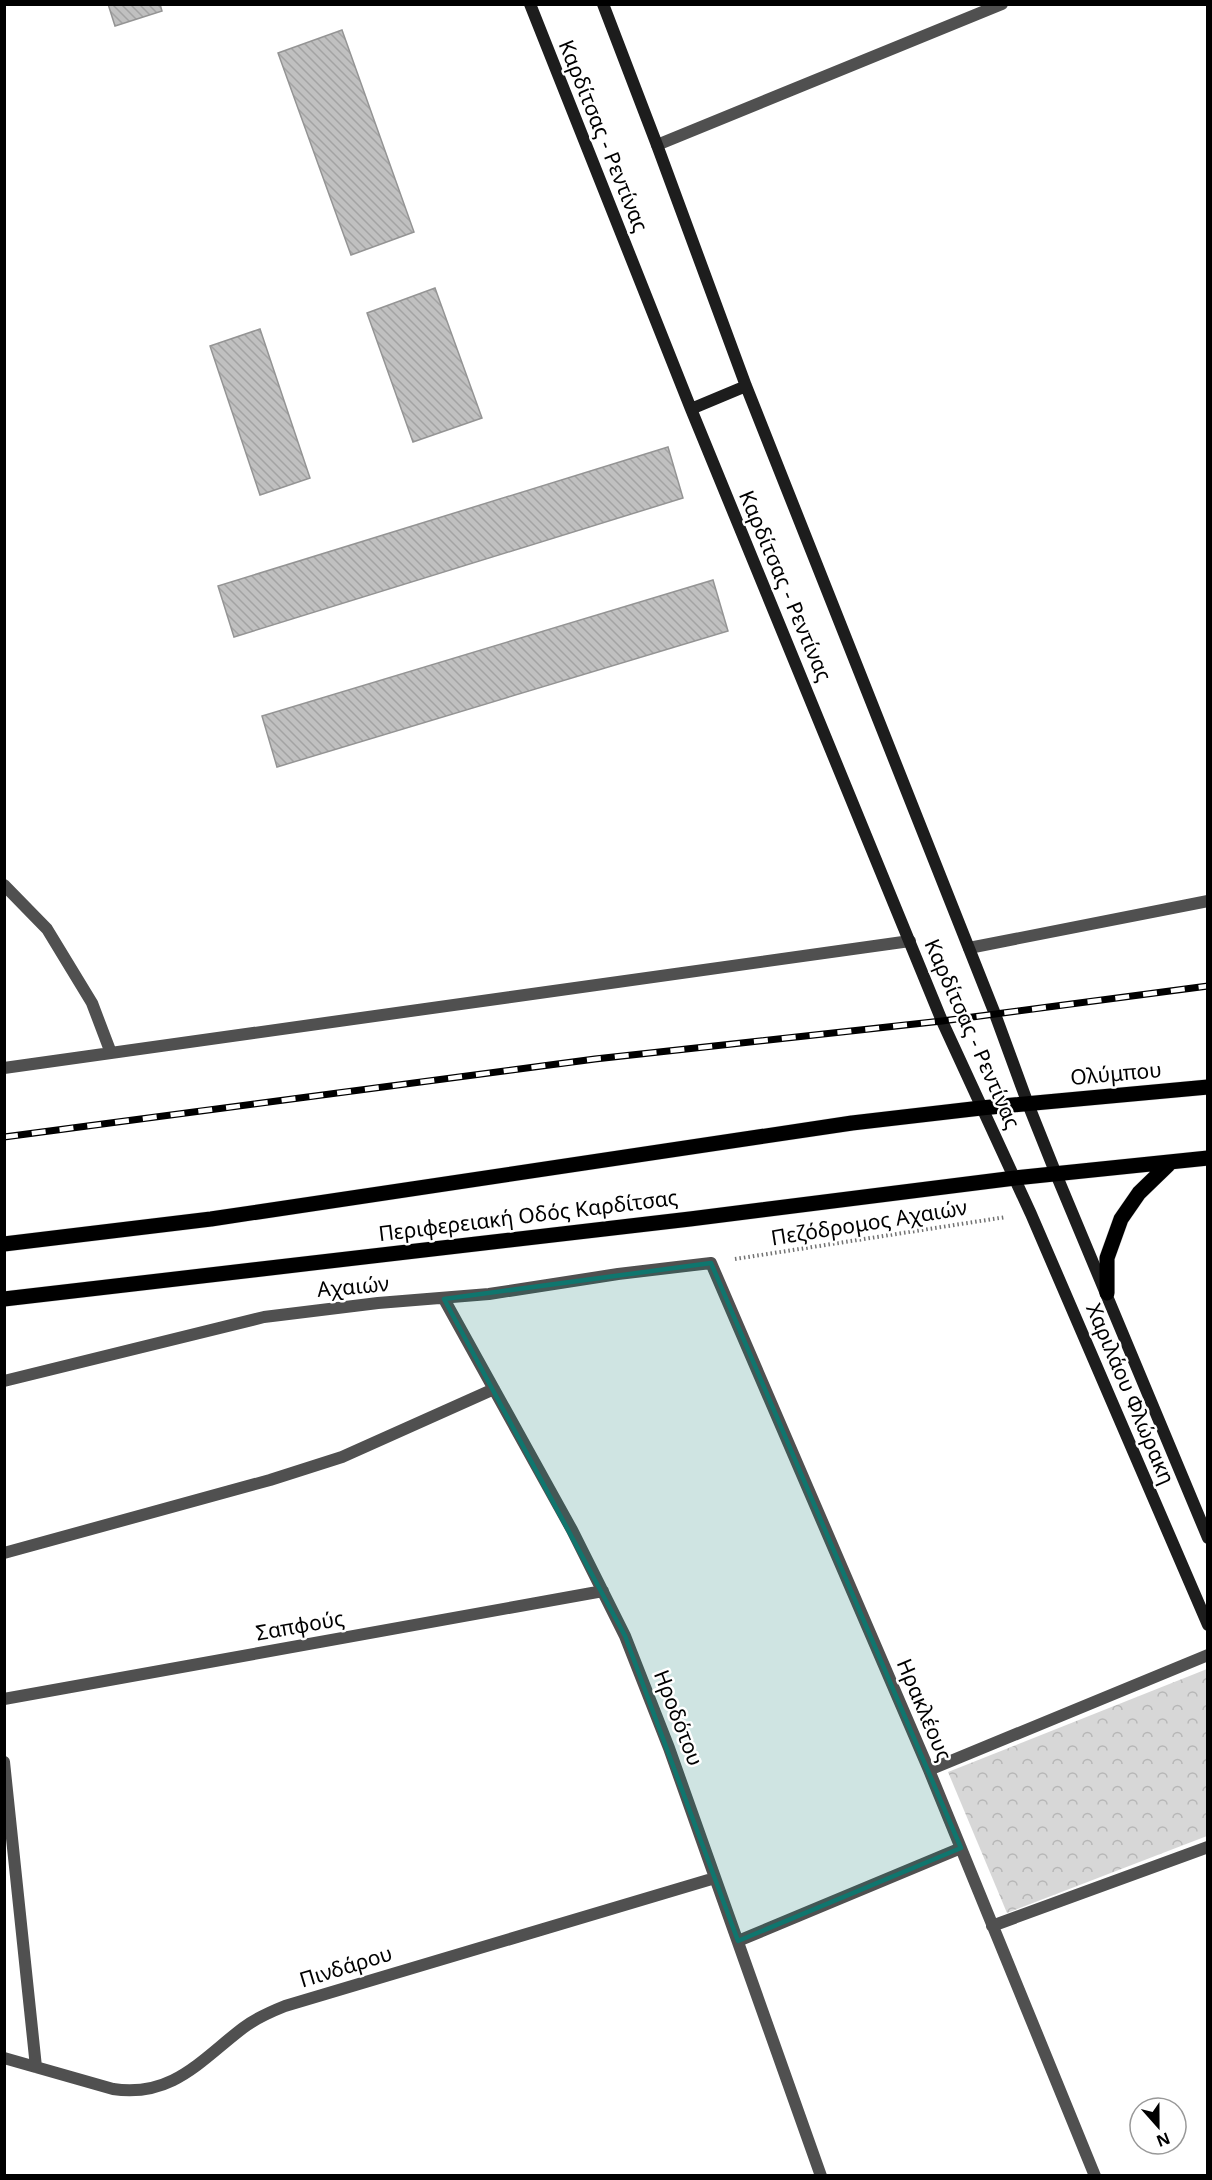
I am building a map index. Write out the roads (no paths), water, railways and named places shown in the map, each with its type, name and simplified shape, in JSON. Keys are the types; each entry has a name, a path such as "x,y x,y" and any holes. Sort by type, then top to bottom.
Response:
{"main road":[{"name":"Καρδίτσας - Ρεντίνας","path":"530,4 691,409 942,1021 1015,1178"},
{"name":"Καρδίτσας - Ρεντίνας","path":"603,4 746,386 1056,1174"},
{"path":"691,409 746,386"},
{"name":"Ολύμπου","path":"1028,1104 1208,1087"},
{"name":"Περιφερειακή Οδός Καρδίτσας","path":"4,1244 212,1219 852,1123 1028,1104"},
{"path":"1056,1174 1208,1158"},
{"path":"1107,1293 1107,1258 1121,1219 1139,1193 1171,1162"},
{"name":"Περιφερειακή Οδός Καρδίτσας","path":"4,1299 1056,1174"},
{"name":"Χαριλάου Φλώρακη","path":"1056,1174 1208,1538"},
{"name":"Χαριλάου Φλώρακη","path":"1015,1178 1208,1625"}],"street":[{"path":"657,144 1002,4"},
{"path":"4,885 47,929 92,1003 111,1053"},
{"path":"969,948 1208,901"},
{"path":"4,1068 909,941"},
{"name":"Αχαιών","path":"4,1381 264,1317 378,1303 444,1299 711,1263"},
{"name":"Ηρακλέους","path":"711,1263 928,1770 1095,2175"},
{"name":"Ηροδότου","path":"444,1299 572,1530 625,1636 648,1692 716,1878 821,2175"},
{"path":"4,1553 259,1483 342,1457 494,1389"},
{"name":"Σαπφούς","path":"4,1700 603,1591"},
{"path":"928,1770 1208,1655"},
{"path":"4,1762 36,2067"},
{"path":"993,1926 1208,1847"},
{"path":"738,1941 960,1848"},
{"name":"Πινδάρου","path":"4,2058 113,2089 130,2092 157,2088 191,2070 245,2026 285,2006 716,1878"}],"railway":[{"path":"4,1137 595,1059 942,1021 1208,986"}]}
